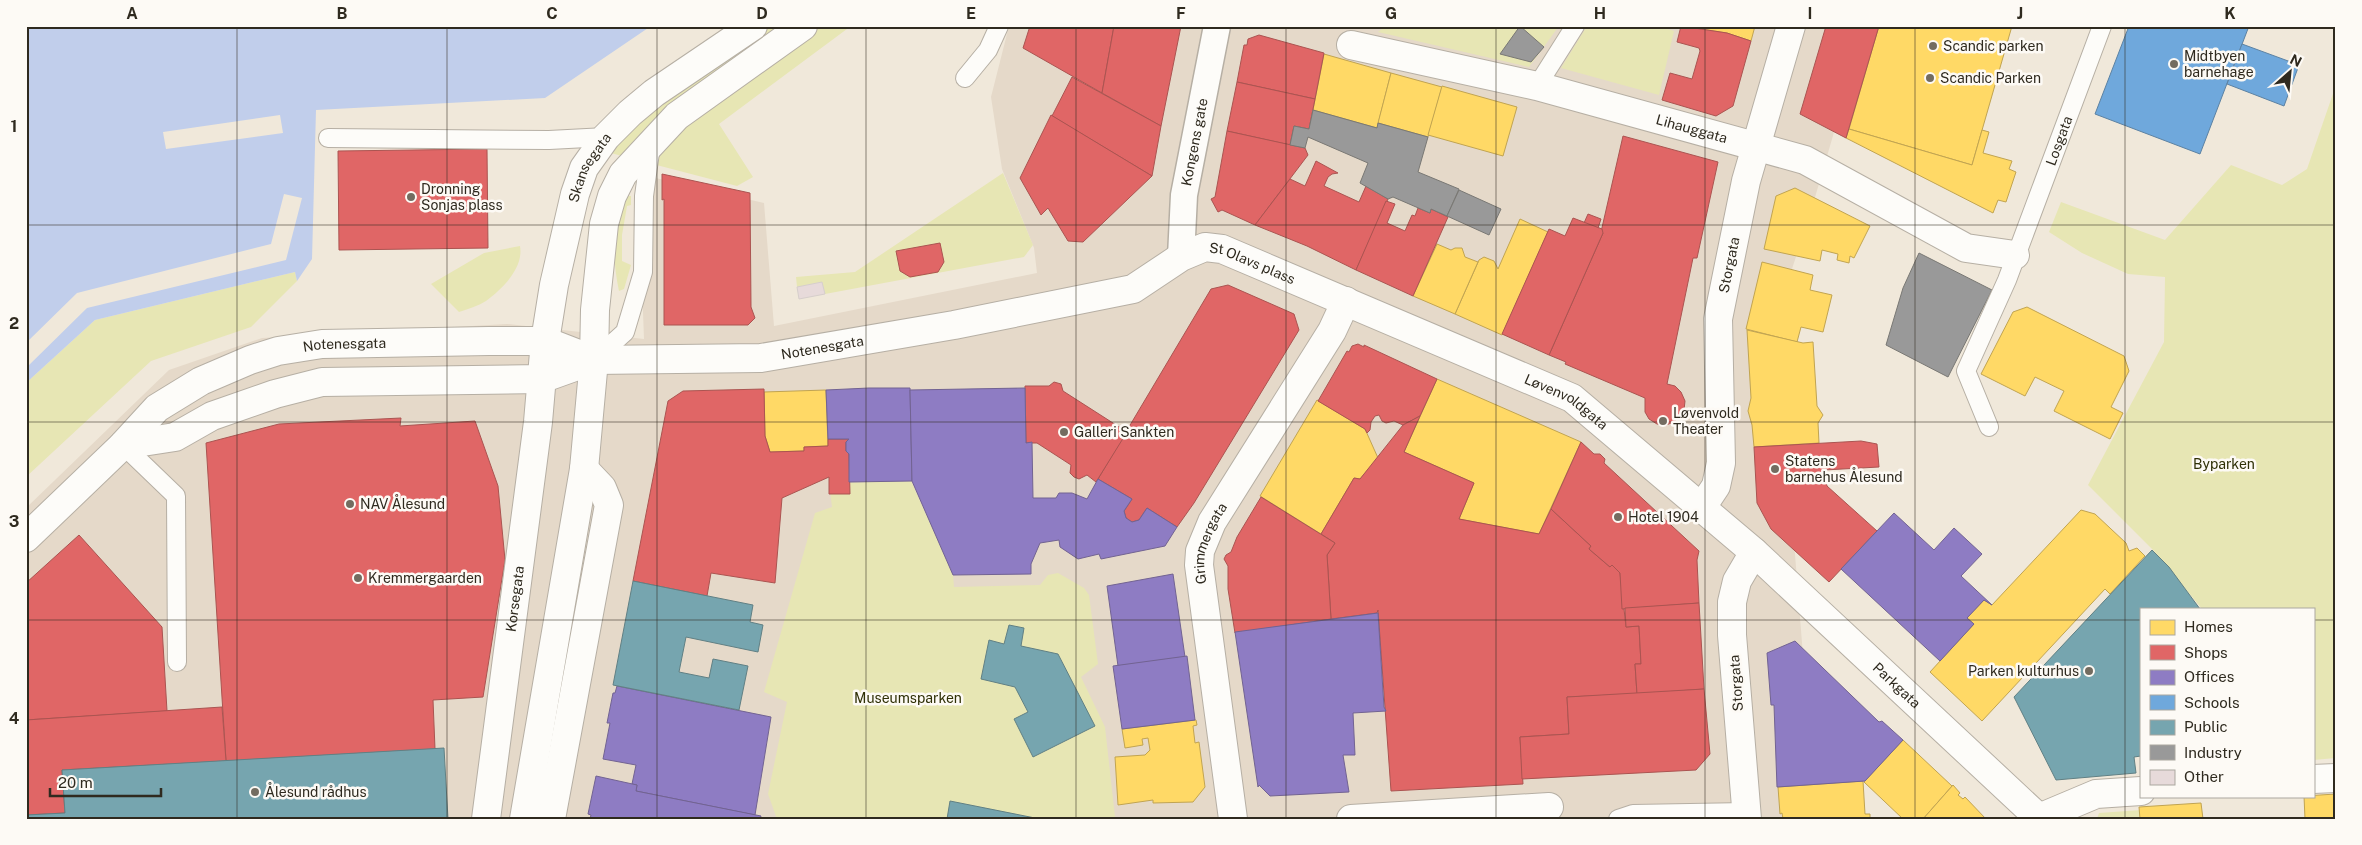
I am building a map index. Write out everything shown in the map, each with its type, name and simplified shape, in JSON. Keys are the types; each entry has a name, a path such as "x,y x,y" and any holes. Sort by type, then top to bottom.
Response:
{"street":[{"name":"Skansegata","path":"541,379 554,285 575,194 584,168 606,137 630,113 654,93 753,26"},
{"name":"Skansegata","path":"594,360 595,310 604,224 612,196 623,174 677,116 803,26"},
{"name":"Kongens gate","path":"1181,258 1184,195 1216,26"},
{"name":"Storgata","path":"1702,507 1716,486 1721,463 1718,319 1738,218 1790,26"},
{"name":"Lihauggata","path":"1351,45 1537,86 1805,160 1966,248 2015,255"},
{"name":"St Olavs plass","path":"1047,305 1133,288 1181,258 1205,247 1222,248 1346,301"},
{"name":"Løvenvoldgata","path":"1346,301 1572,398 1754,552"},
{"name":"Grimmergata","path":"1233,819 1199,565 1200,552 1212,522 1332,331 1346,301"},
{"name":"Notenesgata","path":"123,445 175,437 212,416 275,394 322,382 541,379 594,360 761,358 954,325 1047,305"},
{"name":"Notenesgata","path":"26,538 123,445 157,408 194,385 227,369 278,351 322,344 352,342 545,341 594,360"},
{"path":"524,819 584,468 594,360"},
{"name":"Korsegata","path":"486,819 538,422 541,379"},
{"path":"551,819 608,505 602,488 584,468"},
{"name":"Storgata","path":"1747,815 1732,635 1732,602 1737,581 1754,552"},
{"name":"Parkgata","path":"1754,552 2039,818"},
{"path":"2314,779 2336,778"},
{"path":"2039,818 2096,794 2140,791"},
{"path":"1351,819 1549,807"}],"lane":[{"path":"965,78 988,50 999,26"},
{"path":"1537,86 1575,26"},
{"name":"Losgata","path":"1989,427 1966,371 2007,280 2102,26"},
{"path":"328,138 549,140 606,137"},
{"path":"594,360 625,332 643,272 644,196 651,142"},
{"path":"123,445 176,496 178,662"},
{"path":"1618,819 1633,814 1747,815"}],"shaded area":[{"path":"1009,26 1865,26 1811,211 1768,342 1791,504 1816,819 26,819 26,508 169,370 262,338 507,324 644,339 638,174 764,203 774,326 1037,273 1034,248 1002,169 991,97"}],"green space":[{"path":"763,26 851,26 719,124 753,177 737,186 603,151 635,117"},
{"path":"1386,26 1559,26 1529,67 1378,32"},
{"path":"1587,26 1658,26 1674,31 1659,95 1561,68"},
{"name":"Byparken","path":"2336,85 2336,758 2314,760 2314,608 2201,608 2154,551 2088,485 2164,342 2165,277 2128,274 2082,253 2049,232 2061,202 2165,240 2231,165 2282,185 2307,169"},
{"path":"1003,173 1033,245 1024,257 825,294 822,282 797,287 796,277 855,272"},
{"path":"626,196 631,196 631,205 627,206 622,235 622,261 631,265 624,289 619,291 614,255 618,219"},
{"path":"520,246 519,262 511,277 486,301 476,306 459,312 431,284 484,253"},
{"path":"295,272 297,281 251,327 151,361 26,477 26,383 95,320"},
{"name":"Museumsparken","path":"911,481 953,575 954,587 1040,585 1048,575 1058,573 1084,588 1089,595 1098,664 1081,677 1105,727 1115,817 777,819 768,794 787,702 764,692 815,513 832,507 829,483"},
{"path":"2141,810 2142,819 2097,819 2099,813"}],"water":[{"path":"26,26 651,26 545,98 316,110 312,259 297,281 295,272 95,320 26,383"}],"pier":[{"path":"280,115 283,133 166,149 163,132"},
{"path":"284,194 302,198 286,260 87,308 26,368 26,343 77,293 271,244"}],"building: Homes":[{"path":"1702,26 1755,26 1751,41 1727,33 1701,29"},
{"name":"Scandic Parken","path":"1879,26 2012,26 1972,165 1849,129"},
{"path":"1324,54 1391,73 1377,128 1313,110"},
{"path":"1391,73 1442,87 1428,137 1378,123"},
{"path":"1442,86 1517,107 1503,156 1428,135"},
{"path":"1849,129 1972,165 1982,130 1989,132 1983,153 2012,161 2009,169 2016,172 2006,202 1998,200 1993,213 1846,138"},
{"path":"1795,188 1870,226 1854,258 1850,256 1849,263 1837,260 1838,254 1822,250 1820,261 1764,249 1776,196"},
{"path":"1520,219 1548,232 1502,335 1455,314 1479,260 1484,257 1494,261 1498,269"},
{"path":"1437,244 1451,250 1462,248 1465,257 1478,262 1455,314 1413,296"},
{"path":"1762,262 1813,275 1810,290 1832,295 1823,332 1801,327 1797,342 1746,329"},
{"path":"2027,307 2124,356 2129,371 2111,407 2123,413 2110,439 2054,411 2064,391 2035,377 2025,396 1981,374 2013,312"},
{"path":"1747,330 1803,343 1813,342 1817,406 1823,415 1818,423 1819,443 1754,447 1752,425 1748,411 1751,398"},
{"path":"1437,379 1581,442 1539,534 1459,519 1474,483 1404,452"},
{"path":"826,390 828,446 804,447 804,451 770,452 765,436 764,392"},
{"path":"1317,400 1365,429 1378,458 1360,479 1354,478 1321,534 1260,496"},
{"path":"2081,510 2095,514 2126,543 2129,551 2137,548 2145,556 2110,594 2105,589 1982,721 1930,672 1974,624 1967,618 1984,600 1992,605"},
{"path":"1196,720 1197,725 1193,726 1195,743 1199,742 1205,787 1193,802 1153,803 1153,800 1118,805 1115,757 1145,755 1150,750 1148,738 1142,739 1143,745 1125,748 1122,729"},
{"path":"1903,740 1952,786 1923,819 1903,819 1864,782"},
{"path":"1863,781 1865,814 1870,814 1870,819 1783,819 1782,813 1780,814 1778,787"},
{"path":"1953,785 1960,793 1958,795 1963,799 1965,797 1986,819 1923,819"},
{"path":"2336,794 2336,819 2305,819 2304,798 2314,798 2314,795"},
{"path":"2201,803 2203,819 2140,819 2139,807"}],"building: Shops":[{"path":"1030,26 1114,26 1102,93 1023,48"},
{"path":"1114,26 1181,26 1161,126 1102,93"},
{"path":"1681,26 1727,33 1751,41 1733,106 1716,116 1662,100 1670,73 1692,79 1700,51 1699,48 1677,42"},
{"path":"1826,26 1879,26 1846,138 1800,114"},
{"path":"1259,35 1324,53 1315,99 1237,82 1244,45 1247,45 1248,39"},
{"path":"1072,77 1161,126 1152,176 1052,116"},
{"path":"1237,82 1315,99 1309,129 1294,126 1290,145 1227,131"},
{"path":"1051,115 1152,176 1083,242 1068,241 1048,208 1041,215 1020,178"},
{"path":"1227,131 1305,148 1308,155 1255,225 1222,210 1218,212 1211,199 1215,197"},
{"path":"1623,136 1718,162 1697,258 1693,258 1667,384 1675,386 1681,392 1685,401 1684,410 1674,422 1666,425 1657,424 1649,419 1645,412 1645,398 1565,364 1566,362 1549,355 1603,233 1601,232"},
{"path":"487,149 488,248 339,250 338,151"},
{"path":"1316,161 1338,173 1328,177 1324,186 1359,202 1366,186 1388,199 1356,270 1307,246 1255,225 1290,179 1305,186"},
{"path":"662,174 750,193 751,307 755,318 748,325 664,325 664,199 662,200"},
{"path":"1386,201 1395,204 1387,223 1405,231 1412,215 1415,216 1418,208 1430,213 1431,209 1448,217 1413,296 1356,270"},
{"path":"1588,214 1601,219 1598,228 1584,223"},
{"path":"1573,218 1602,229 1603,233 1549,355 1502,334 1549,229 1565,236"},
{"path":"940,243 944,262 938,272 910,277 900,271 896,251"},
{"path":"1228,285 1294,314 1299,330 1194,503 1177,527 1147,508 1139,520 1132,522 1126,518 1124,511 1132,499 1098,479 1211,289"},
{"path":"1358,344 1364,347 1364,345 1437,379 1420,416 1403,425 1394,421 1386,423 1382,421 1379,415 1375,416 1367,433 1365,429 1318,401 1347,351 1349,352 1352,346"},
{"path":"1054,382 1061,384 1063,391 1127,432 1096,482 1087,475 1079,479 1074,477 1070,473 1071,465 1037,443 1026,443 1025,386 1049,386"},
{"path":"764,389 765,436 770,452 804,451 804,447 828,446 828,439 849,439 846,442 846,451 849,454 850,494 829,494 829,477 782,498 775,583 711,573 707,596 633,581 668,401 683,391"},
{"path":"1420,416 1404,452 1474,483 1459,519 1539,534 1551,509 1591,546 1589,549 1620,573 1626,627 1639,626 1641,664 1635,664 1637,694 1567,697 1569,734 1520,737 1523,784 1391,791 1378,610 1377,613 1331,619 1327,555 1335,543 1321,534 1354,478 1360,479 1403,425"},
{"name":"Kremmergaarden","path":"401,418 400,426 475,421 498,486 505,560 483,697 433,700 435,749 226,761 206,443 279,424"},
{"path":"1861,441 1877,444 1879,467 1824,470 1821,474 1827,486 1877,531 1829,582 1771,529 1757,503 1754,447"},
{"path":"1581,442 1594,454 1600,454 1605,459 1604,463 1699,551 1697,560 1699,603 1622,609 1620,573 1589,549 1591,546 1551,509"},
{"path":"1261,497 1335,543 1327,555 1331,619 1235,633 1228,589 1228,566 1224,559 1231,552 1237,537"},
{"path":"79,535 162,627 167,711 26,720 26,583"},
{"path":"1699,603 1704,689 1637,694 1635,664 1641,664 1639,626 1626,627 1625,608"},
{"path":"1704,689 1710,754 1696,770 1522,779 1520,737 1569,734 1567,697"},
{"path":"222,707 226,761 62,770 65,813 26,815 26,720"}],"building: Offices":[{"path":"910,388 912,481 849,482 849,454 846,451 846,442 849,439 828,439 826,390"},
{"path":"1025,388 1026,443 1032,442 1033,498 1056,498 1059,493 1072,493 1087,499 1098,479 1132,499 1124,511 1126,518 1132,522 1139,520 1147,508 1177,527 1165,546 1101,559 1099,554 1078,559 1060,547 1059,540 1040,543 1031,564 1031,574 953,575 912,481 910,390"},
{"path":"1894,513 1934,550 1954,528 1982,554 1961,576 1992,605 1984,600 1967,618 1974,624 1940,661 1841,569"},
{"path":"1173,574 1185,657 1118,666 1107,586"},
{"path":"1378,613 1384,707 1386,711 1353,713 1355,755 1343,755 1349,792 1270,796 1259,785 1258,787 1235,632"},
{"path":"1795,641 1879,722 1882,721 1903,740 1865,781 1777,787 1774,705 1771,705 1767,653"},
{"path":"1187,656 1195,720 1122,729 1113,666"},
{"path":"617,686 771,717 755,815 636,791 637,785 632,784 636,765 603,759 610,723 607,723 613,693 615,693"},
{"path":"596,776 637,785 636,791 761,816 760,819 590,819 591,815 588,814"}],"building: Schools":[{"path":"2129,26 2249,26 2200,154 2095,114"},
{"path":"2242,44 2299,65 2284,106 2227,84"}],"building: Public":[{"name":"Parken kulturhus","path":"2152,550 2169,567 2199,608 2140,608 2140,756 2134,757 2136,773 2056,780 2014,697"},
{"path":"633,581 753,605 750,622 763,625 758,652 686,637 679,672 709,678 713,659 748,666 739,710 613,685"},
{"path":"1009,625 1024,628 1021,646 1058,654 1095,726 1033,757 1014,719 1028,712 1015,687 981,679 989,640 1004,644"},
{"name":"Ålesund rådhus","path":"444,748 448,819 26,819 26,815 65,813 62,770"},
{"path":"950,801 1040,819 947,819"}],"building: Industry":[{"path":"1520,26 1544,47 1531,62 1500,54"},
{"path":"1313,110 1377,128 1378,123 1428,137 1418,172 1459,189 1447,216 1431,209 1430,213 1393,197 1388,199 1360,183 1368,163 1308,137 1305,148 1290,145 1294,126 1309,129"},
{"path":"1459,190 1501,209 1489,235 1447,216"},
{"path":"1919,253 1992,290 1948,377 1886,345 1903,288"}],"building: Other":[{"path":"822,282 825,294 799,299 797,287"}],"place":[{"name":"Scandic parken","path":"1933,46"},
{"name":"Midtbyen barnehage","path":"2174,64"},
{"name":"Scandic Parken","path":"1930,78"},
{"name":"Dronning Sonjas plass","path":"411,197"},
{"name":"Løvenvold Theater","path":"1663,421"},
{"name":"Galleri Sankten","path":"1064,432"},
{"name":"Statens barnehus Ålesund","path":"1775,469"},
{"name":"NAV Ålesund","path":"350,504"},
{"name":"Hotel 1904","path":"1618,517"},
{"name":"Kremmergaarden","path":"358,578"},
{"name":"Parken kulturhus","path":"2089,671"},
{"name":"Ålesund rådhus","path":"255,792"}]}
